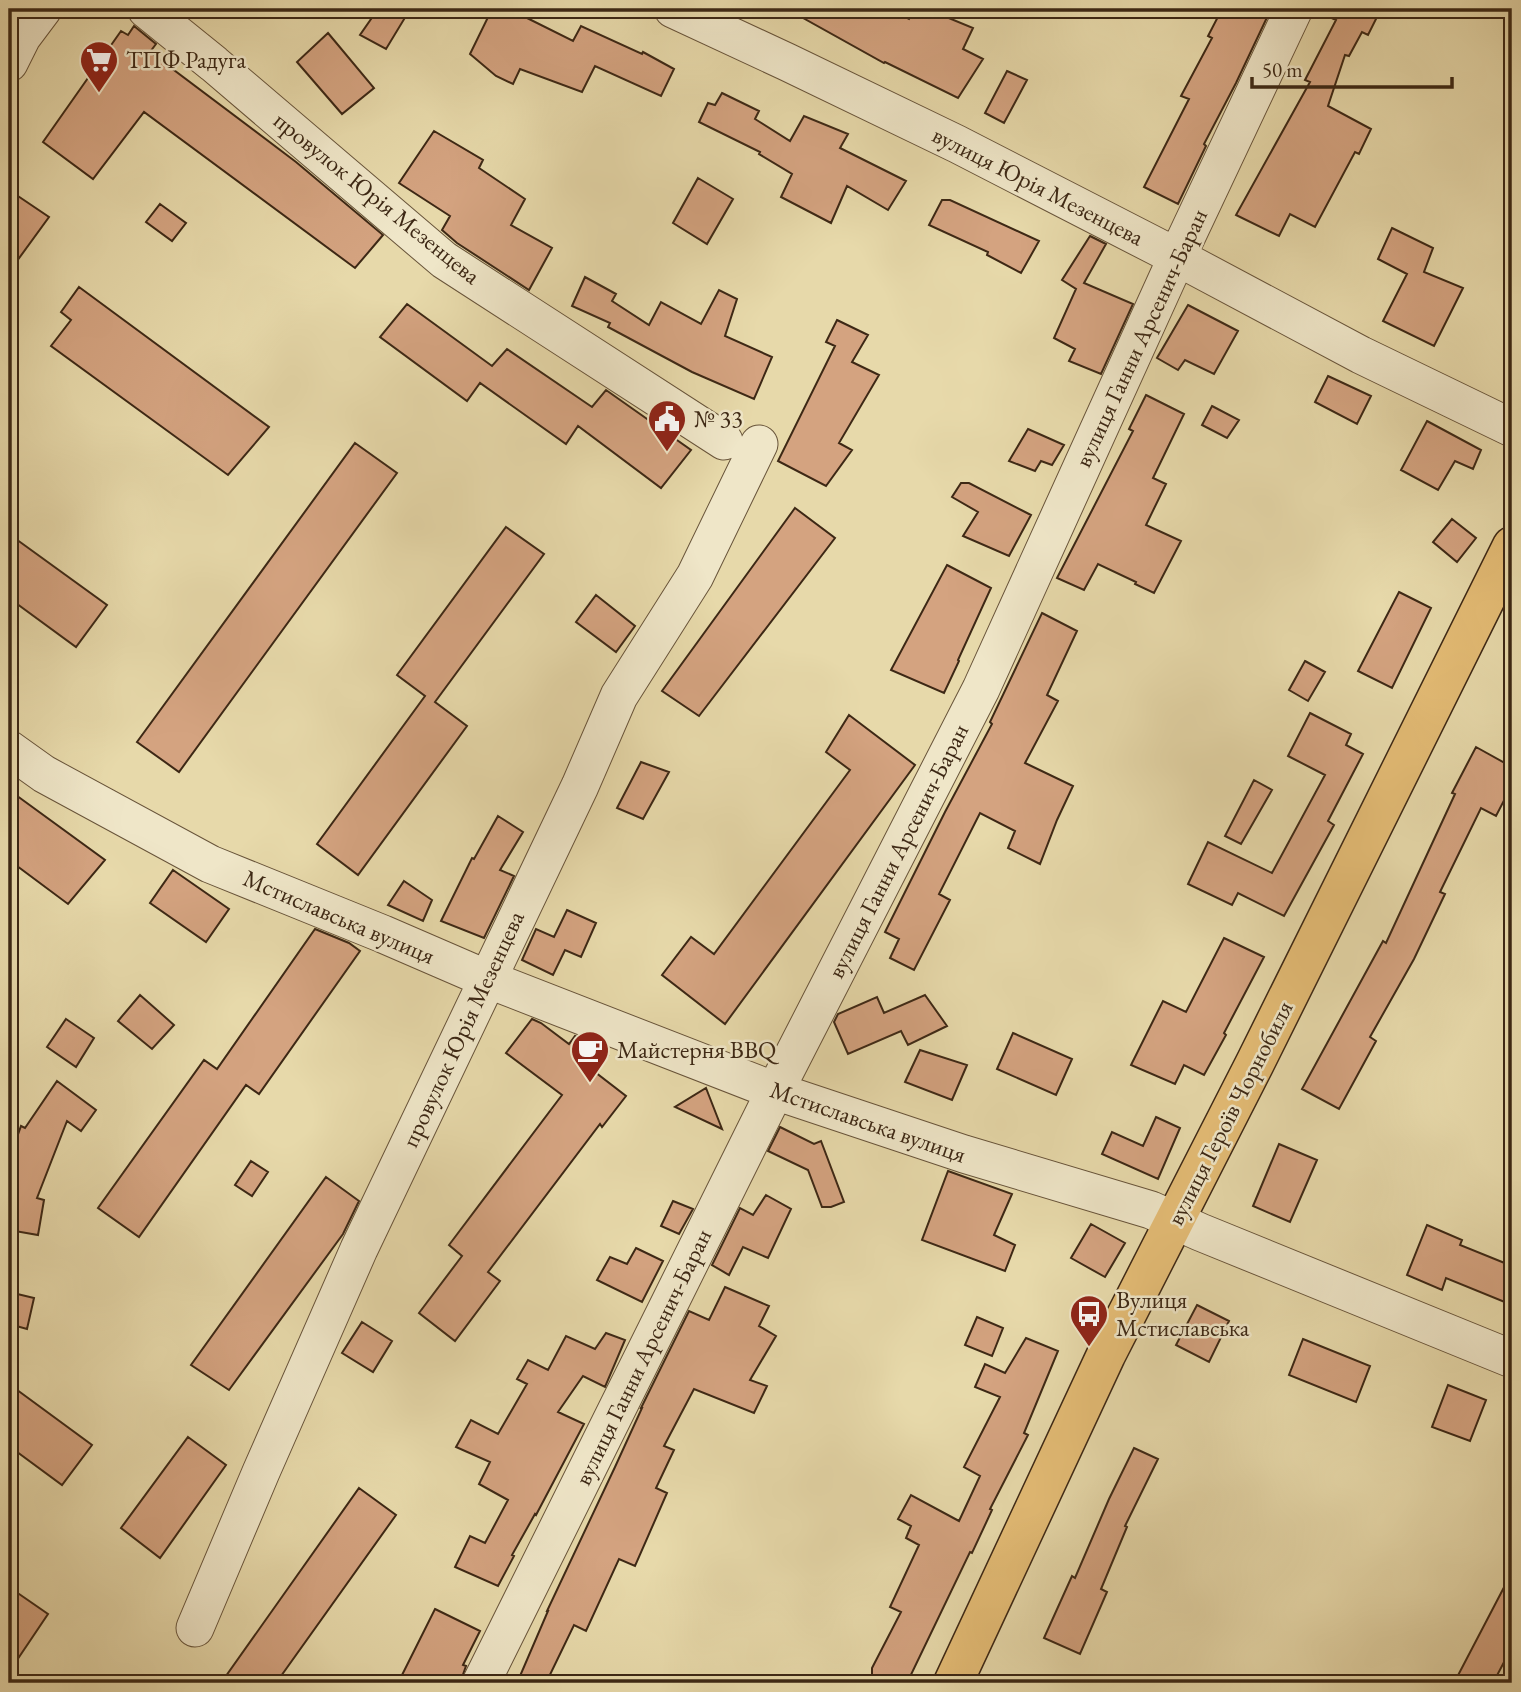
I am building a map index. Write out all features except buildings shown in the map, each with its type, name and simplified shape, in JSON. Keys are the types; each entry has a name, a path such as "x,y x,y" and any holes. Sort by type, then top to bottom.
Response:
{"main road":[{"name":"вулиця Героїв Чорнобиля","path":"953,1683 1106,1356 1512,547"}],"street":[{"name":"провулок Юрія Мезенцева","path":"146,9 444,260 742,443 695,576 619,696 580,786 359,1249 195,1629"},
{"name":"вулиця Юрія Мезенцева","path":"673,9 944,139 1177,257 1361,355 1512,428"},
{"name":"вулиця Ганни Арсенич-Баран","path":"481,1683 775,1091 981,689 1177,257 1294,9"},
{"name":"Мстиславська вулиця","path":"9,748 44,774 210,864 488,979 775,1091 964,1154 1151,1210 1512,1359"}],"place":[{"name":"ТПФ Радуга","path":"99,94"},
{"name":"№ 33","path":"667,453"},
{"name":"Майстерня BBQ","path":"590,1084"},
{"name":"Вулиця Мстиславська","path":"1089,1348"}]}
